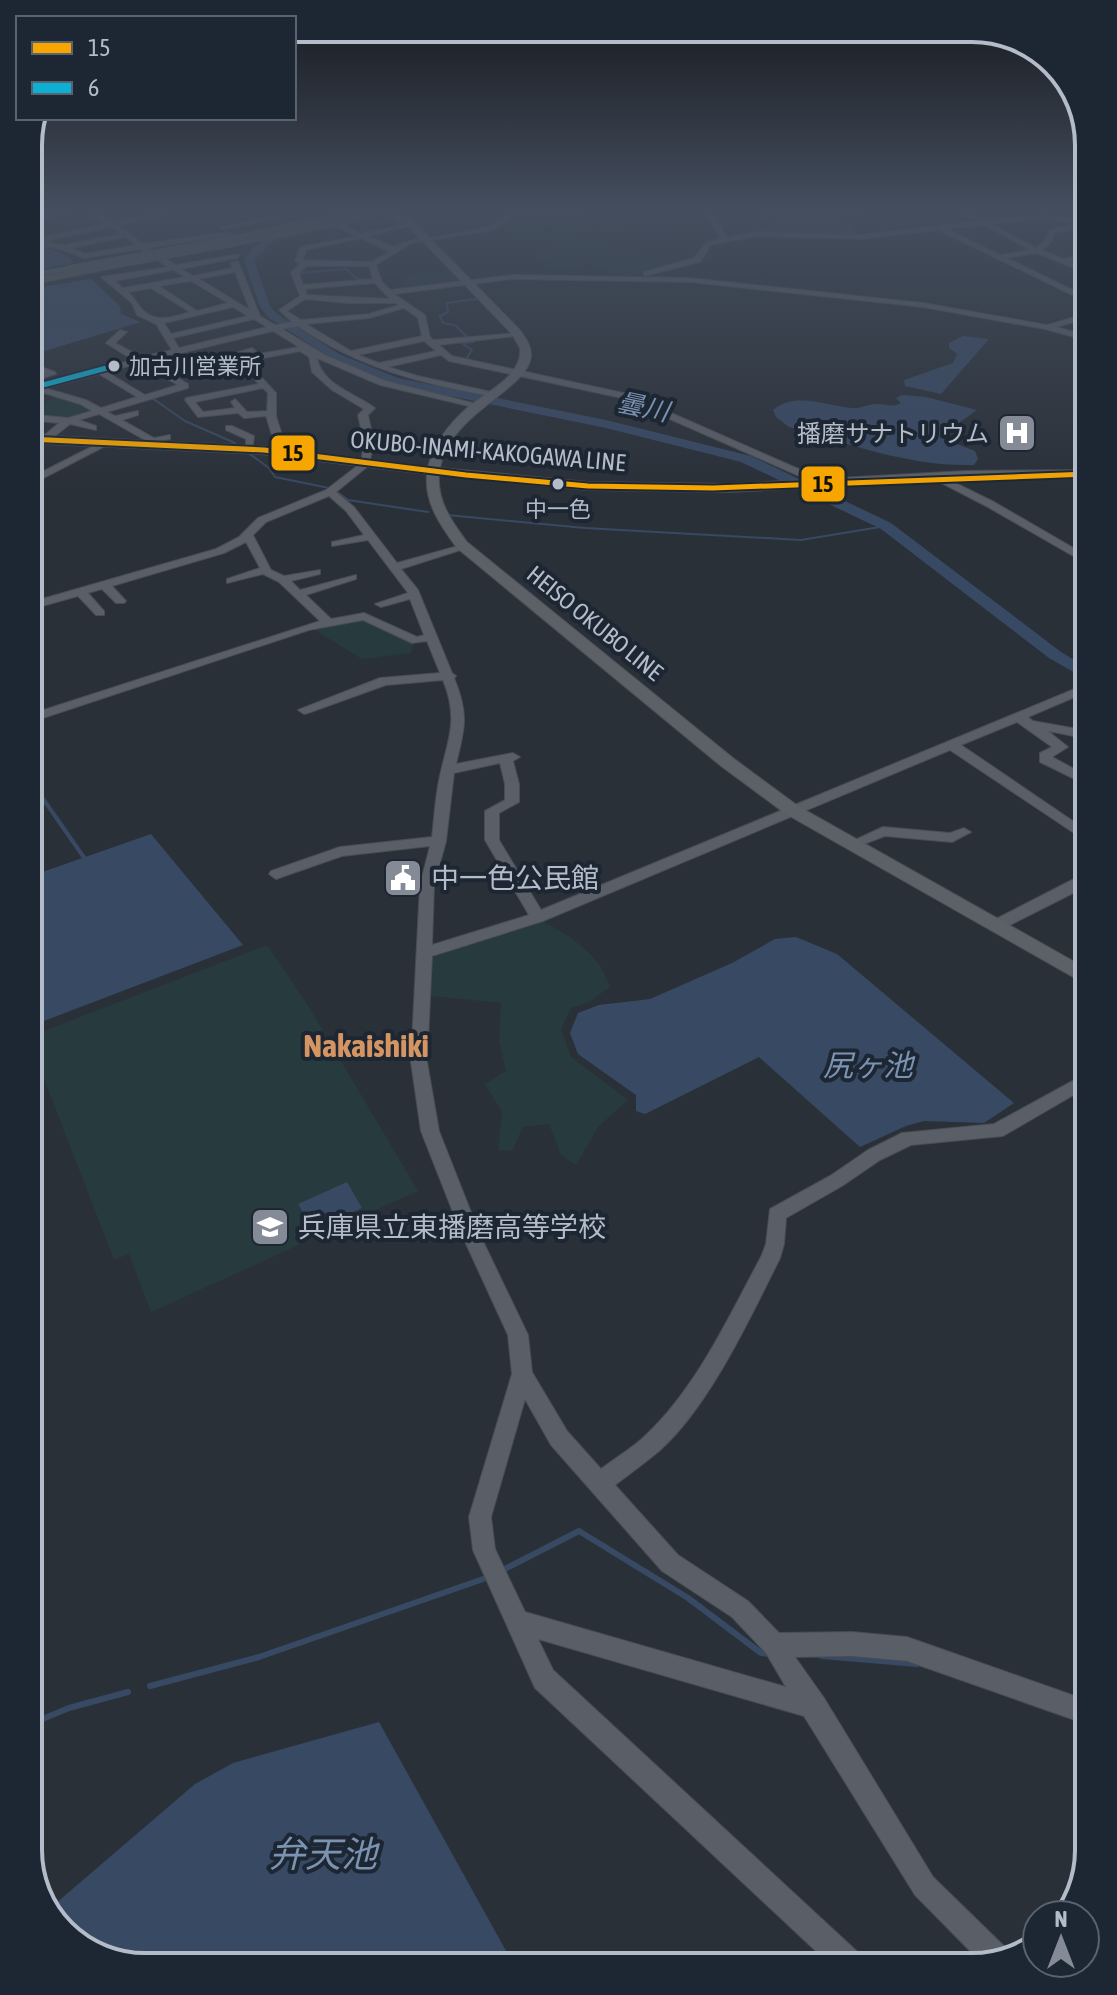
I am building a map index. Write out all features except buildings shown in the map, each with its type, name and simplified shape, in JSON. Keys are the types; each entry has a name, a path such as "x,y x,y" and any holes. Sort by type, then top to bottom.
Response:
{"main road":[{"path":"431,470 454,426 516,374 525,359 525,347 518,335 484,300"},
{"name":"OKUBO-INAMI-KAKOGAWA LINE","path":"43,441 249,449 588,486 706,488 935,476 1075,474"},
{"name":"HEISO OKUBO LINE","path":"431,470 430,484 440,516 465,547 727,762 792,810 1075,971"}],"street":[{"path":"133,300 140,313 159,322 177,351"},
{"path":"175,300 196,313"},
{"path":"42,603 220,551 248,535 262,520 330,492 367,462 369,443 363,415 370,408 339,391 317,371 313,356 228,300"},
{"path":"249,300 256,316"},
{"path":"294,300 283,310 348,354 392,372 484,399"},
{"path":"343,300 422,306"},
{"path":"396,300 422,317 428,340 439,353 471,365 625,396 822,483"},
{"path":"886,300 1046,327 1075,335"},
{"path":"159,322 235,304"},
{"path":"42,383 298,323 372,314 403,305"},
{"path":"169,337 256,316"},
{"path":"1046,327 1075,319"},
{"path":"271,330 373,379 484,399"},
{"path":"43,441 67,421 185,386 110,343 123,332"},
{"path":"348,354 428,340 518,335"},
{"path":"234,339 262,356"},
{"path":"279,452 281,448 271,413 273,395 245,365 262,356 300,349"},
{"path":"170,375 252,351"},
{"path":"377,367 439,353"},
{"path":"42,370 52,374 42,379"},
{"path":"100,371 144,398"},
{"path":"302,374 317,371"},
{"path":"373,379 392,372"},
{"path":"241,410 201,415 189,400 265,385"},
{"path":"42,390 83,402 153,441 167,437"},
{"path":"229,392 241,410 249,415 271,413"},
{"path":"70,443 93,428 135,413"},
{"path":"42,418 93,428"},
{"path":"229,428 251,438 249,449"},
{"path":"42,476 104,444"},
{"path":"935,476 1075,554"},
{"path":"330,492 350,509 414,595 450,676 458,702 439,841 427,885 419,1062 430,1131 471,1235 518,1335 522,1374 480,1517 484,1550 544,1679 838,1953"},
{"path":"248,535 266,570 283,580 329,623"},
{"path":"336,544 369,537"},
{"path":"395,567 465,547"},
{"path":"231,581 266,570"},
{"path":"283,580 316,572"},
{"path":"297,594 352,577"},
{"path":"105,585 120,601"},
{"path":"81,592 100,613"},
{"path":"381,604 414,595"},
{"path":"42,714 307,627 364,616 416,641 432,636"},
{"path":"304,710 384,681 450,676"},
{"path":"422,954 538,917 951,744 1024,721 1075,694"},
{"path":"1024,721 1075,732"},
{"path":"1024,721 1061,747 1045,759 1075,774"},
{"path":"951,744 1075,829"},
{"path":"448,770 511,758 512,802 492,811 492,840 538,917"},
{"path":"851,845 883,831 952,838 964,832"},
{"path":"276,874 340,852 439,841"},
{"path":"995,926 1075,886"},
{"path":"598,1484 653,1443 689,1401 729,1336 770,1258 775,1244 777,1214 908,1138 997,1131 1075,1086"},
{"path":"522,1374 559,1438 670,1563 740,1609 774,1645 924,1886 989,1951"},
{"path":"516,1621 815,1707"},
{"path":"774,1645 852,1644 907,1649 1075,1708"}],"green space":[{"path":"54,397 79,404 92,412 69,419 42,416 42,405"},
{"path":"358,620 370,621 414,643 411,653 362,659 313,629"},
{"path":"540,920 582,947 605,975 610,987 589,1002 571,1008 561,1029 571,1057 628,1100 598,1127 576,1165 561,1155 549,1124 523,1127 512,1151 498,1150 502,1112 485,1084 506,1071 499,1041 501,1003 430,996 430,958"},
{"path":"267,945 309,1007 418,1191 151,1312 129,1254 114,1260 42,1073 42,1032"}],"water":[{"path":"42,300 114,300 120,306 121,314 141,322 42,352"},
{"path":"963,336 989,339 941,394 905,386 904,380 953,363 957,354 949,348 949,343"},
{"path":"902,395 926,397 977,410 939,437 975,451 978,459 974,465 927,462 858,447 789,427 776,417 773,410 782,404 801,400 852,408 895,405 901,403 896,398"},
{"path":"151,834 243,945 42,1022 42,872"},
{"name":"尻ヶ池","path":"796,937 837,954 1014,1103 984,1123 924,1121 860,1147 759,1057 645,1114 636,1111 636,1095 578,1054 570,1033 578,1013 599,1005 650,999 732,963 775,939"},
{"path":"347,1182 362,1208 313,1230 298,1204"},
{"name":"弁天池","path":"379,1722 507,1953 139,1953 112,1948 88,1936 68,1918 57,1902 195,1784 233,1763"}],"waterway":[{"name":"曇川","path":"263,300 273,316 335,356 395,381 606,424 746,459 822,493 886,526 1075,667"},
{"path":"468,300 447,303 448,312 440,316 443,323 455,325 470,340"},
{"path":"464,362 472,350 462,343 473,342"},
{"path":"152,398 185,421 235,443"},
{"path":"247,452 269,468 275,477 329,488"},
{"path":"336,491 348,500 428,512"},
{"path":"447,515 585,528 801,540 886,526"},
{"path":"42,797 85,859"},
{"path":"501,1571 579,1531 688,1598 761,1653 770,1654"},
{"path":"150,1686 259,1657 489,1577"},
{"path":"822,1656 917,1664"},
{"path":"42,1719 69,1708 128,1692"}],"transit line":[{"name":"6","path":"42,385 114,366"},
{"name":"15","path":"42,439 264,450 466,475 588,486 713,488 1075,474"}],"place":[{"name":"加古川営業所","path":"114,366"},
{"name":"播磨サナトリウム","path":"1017,433"},
{"name":"中一色","path":"558,484"},
{"name":"中一色公民館","path":"403,878"},
{"name":"兵庫県立東播磨高等学校","path":"270,1227"}],"district":[{"name":"Nakaishiki","path":"366,1045"}]}
